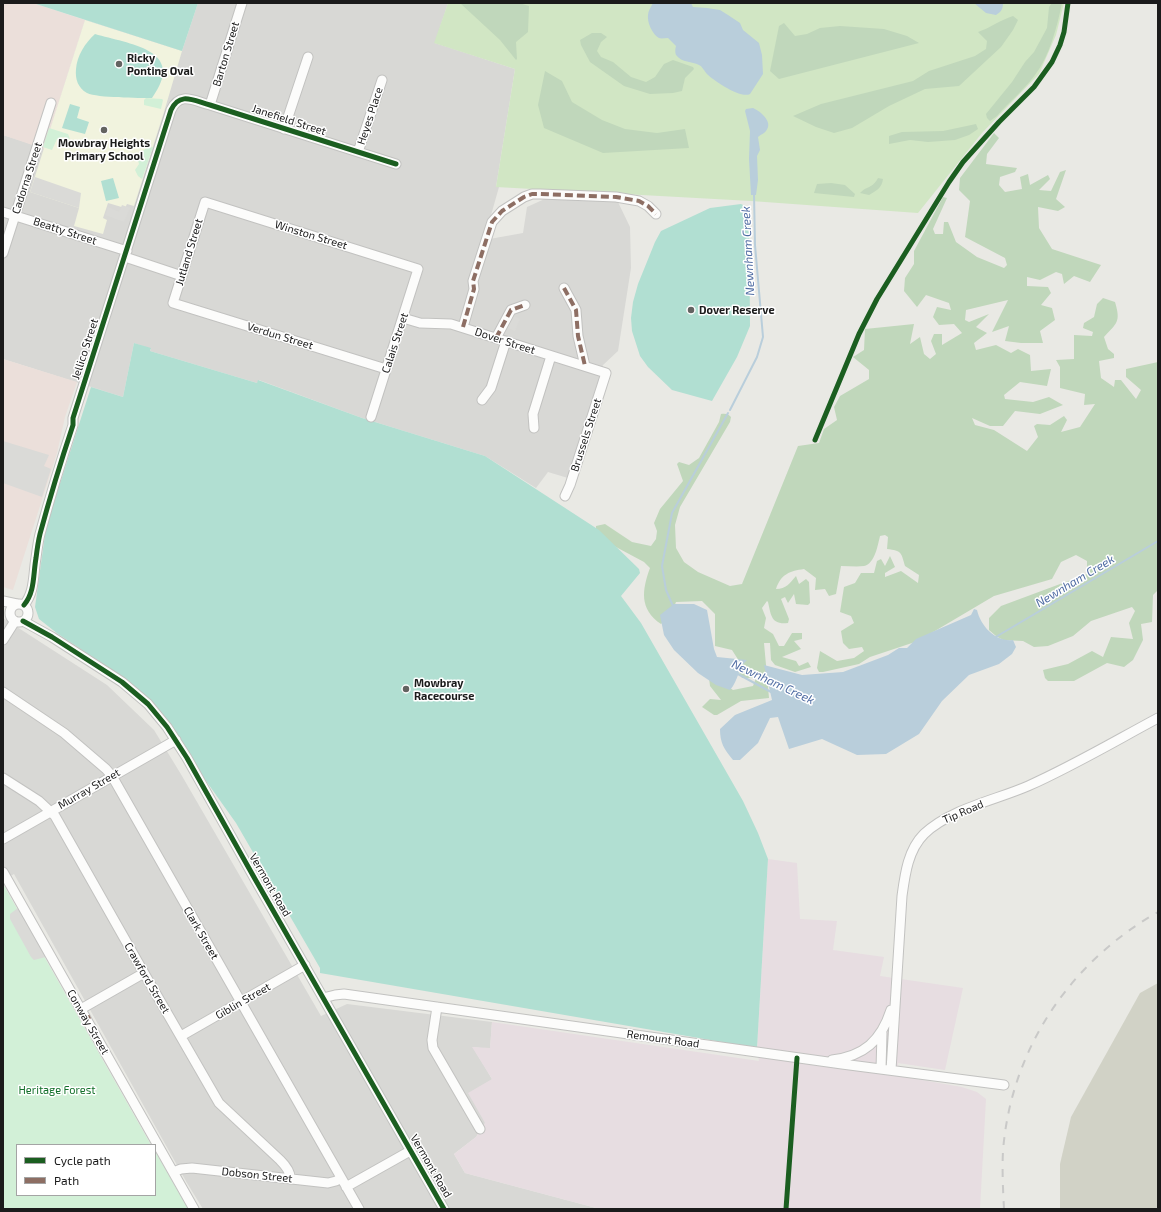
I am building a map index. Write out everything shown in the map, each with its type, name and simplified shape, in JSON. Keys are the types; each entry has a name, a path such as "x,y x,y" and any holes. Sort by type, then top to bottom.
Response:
{"street":[{"name":"Barton Street","path":"210,105 242,3"},
{"path":"284,129 308,57"},
{"name":"Heyes Place","path":"358,152 382,80"},
{"name":"Janefield Street","path":"176,101 179,99 188,99 210,105 396,164"},
{"name":"Jellico Street","path":"20,605 28,601 33,586 40,535 59,467 73,425 73,418 171,110 176,101"},
{"name":"Cadorna Street","path":"3,253 51,103"},
{"path":"463,327 474,289 473,281 492,222 502,211 524,197 532,194 540,194 616,197 639,201 648,206 656,214"},
{"name":"Winston Street","path":"205,202 418,269"},
{"name":"Jutland Street","path":"174,303 205,202"},
{"name":"Beatty Street","path":"3,212 126,254 182,276"},
{"name":"Calais Street","path":"371,417 418,269"},
{"path":"564,288 576,310 578,336 585,366"},
{"name":"Verdun Street","path":"174,303 386,369"},
{"path":"496,338 511,310 525,305"},
{"name":"Dover Street","path":"403,318 420,323 451,324 463,327 606,373"},
{"path":"482,400 491,388 506,341"},
{"path":"534,428 533,414 552,356"},
{"name":"Brussels Street","path":"565,496 570,485 606,373"},
{"path":"3,600 20,605 27,609 19,617 3,640"},
{"path":"19,617 12,608 20,605"},
{"name":"Vermont Road","path":"3,606 122,682 158,716 176,740 444,1209"},
{"name":"Clark Street","path":"3,692 64,733 106,769 112,776 359,1209"},
{"name":"Tip Road","path":"891,1070 904,876 913,851 924,834 951,815 1028,786 1158,718"},
{"name":"Murray Street","path":"3,839 176,740"},
{"name":"Crawford Street","path":"3,778 39,801 51,811 59,822 219,1103 280,1160 288,1170 290,1179"},
{"name":"Conway Street","path":"3,872 194,1209"},
{"name":"Giblin Street","path":"181,1036 305,965"},
{"path":"81,1009 144,973"},
{"name":"Remount Road","path":"323,998 344,994 1004,1085"},
{"name":"Tip Road","path":"881,1069 882,1034 895,999"},
{"path":"437,1007 432,1040 433,1048 480,1129"},
{"path":"882,1034 893,1036"},
{"name":"Tip Road","path":"822,1061 842,1059 858,1053 882,1034"},
{"path":"346,1187 410,1151"},
{"name":"Dobson Street","path":"173,1172 181,1169 192,1168 328,1183 341,1178"}],"shaded area":[{"path":"3,3 33,3 85,20 44,149 3,135"},
{"path":"33,3 198,3 182,51"},
{"path":"198,3 448,3 435,43 515,69 496,187 499,187 484,240 523,233 527,207 549,197 617,200 630,227 631,268 618,351 603,365 568,478 548,472 536,488 485,456 362,418 259,380 257,383 150,351 151,349 134,343 123,397 3,359 3,135 44,148 85,20 182,51"},
{"path":"460,3 519,3 529,6 528,32 516,42 516,60 500,40"},
{"path":"1052,3 1062,3 1055,31 1045,59 1026,86 997,116 990,121 986,114 1034,52 1047,28 1049,7"},
{"path":"1013,16 1018,20 1001,47 959,86 925,89 889,106 852,128 834,133 816,127 793,116 821,104 913,81 929,71 975,56 986,49 987,41 978,32"},
{"name":"Mowbray Heights Primary School","path":"85,20 182,51 134,206 127,204 125,208 108,203 103,218 107,220 103,234 74,226 79,208 30,192"},
{"path":"784,23 795,36 807,34 820,28 840,26 884,29 907,36 919,43 779,79 770,71 779,26"},
{"path":"592,33 601,33 607,37 601,42 597,51 601,57 613,62 631,77 646,82 655,77 664,64 673,60 693,67 694,69 685,78 682,91 650,94 624,86 590,62 580,40"},
{"name":"Ricky Ponting Oval","path":"95,34 137,46 149,51 158,59 163,69 161,82 152,98 92,95 81,89 76,73 78,59 88,41"},
{"path":"545,71 562,81 572,102 602,120 625,129 657,133 685,129 689,148 603,153 544,128 538,105"},
{"path":"70,104 80,107 77,118 89,122 85,134 62,128"},
{"path":"976,124 978,129 969,135 955,140 928,142 910,140 889,144 889,136 902,132 943,131"},
{"path":"994,133 999,138 987,154 986,164 1017,168 1015,172 1000,177 999,185 1005,192 1022,189 1020,177 1028,174 1030,185 1048,175 1050,179 1039,190 1051,191 1060,172 1066,170 1056,199 1065,207 1058,211 1038,207 1039,228 1052,249 1101,265 1090,282 1074,276 1064,284 1062,274 1056,272 1040,280 1027,277 1027,286 1048,287 1051,293 1041,305 1052,308 1055,320 1040,331 1043,343 1005,341 1009,326 992,332 1008,300 966,310 965,320 969,322 989,314 976,327 987,333 974,343 976,350 996,345 1011,353 1018,349 1030,355 1031,371 1051,369 1047,386 1020,382 1004,395 1005,399 1033,402 1049,397 1063,405 1040,414 1015,411 1003,426 990,426 972,418 975,425 994,430 1027,451 1038,437 1034,426 1037,424 1050,425 1064,416 1067,420 1061,432 1080,427 1095,404 1084,405 1085,394 1060,388 1060,367 1056,360 1074,359 1074,335 1092,336 1093,332 1083,328 1084,323 1094,317 1097,304 1103,298 1115,302 1118,314 1117,322 1104,337 1108,349 1114,354 1114,358 1099,361 1101,378 1114,387 1115,380 1121,380 1136,399 1141,390 1126,377 1126,369 1158,362 1158,590 1153,595 1152,622 1141,624 1143,640 1133,660 1124,667 1107,663 1074,681 1048,681 1045,678 1043,670 1068,664 1092,651 1103,657 1111,637 1133,639 1129,623 1135,611 1132,607 1091,621 1073,636 1048,646 1034,647 1023,641 1003,640 989,630 989,618 1001,606 1087,574 1087,561 1076,555 1061,562 1052,579 994,596 918,641 870,657 859,664 819,672 817,668 820,651 837,661 854,658 864,651 862,647 849,649 843,643 841,631 854,623 851,616 840,612 844,587 855,583 861,573 874,573 877,561 881,559 885,566 890,556 895,567 885,573 885,577 901,571 918,583 919,575 905,566 900,553 887,549 888,537 885,535 880,536 871,562 864,566 841,566 836,594 829,596 825,589 815,590 816,578 804,569 790,572 783,577 776,589 785,587 796,576 799,584 806,579 809,582 810,603 808,605 796,604 794,594 788,603 785,597 781,599 789,619 788,623 782,623 775,621 771,615 767,601 762,608 766,618 764,628 773,634 779,646 784,646 792,633 802,633 802,639 794,641 801,649 782,657 796,661 799,666 808,662 811,667 795,672 775,665 771,660 770,643 764,643 769,698 741,701 717,715 714,715 702,707 710,699 721,700 710,686 709,678 715,677 733,690 753,686 756,678 742,678 737,669 739,661 732,650 715,646 715,614 702,601 676,602 670,617 661,624 654,618 649,612 644,599 645,584 650,568 644,562 601,539 596,534 596,526 605,524 632,542 651,546 656,539 657,531 654,523 660,509 683,481 677,464 679,462 689,465 699,458 719,422 721,414 728,414 731,417 730,422 680,507 675,525 676,548 684,562 698,572 730,586 742,584 798,446 819,443 824,429 837,420 834,407 840,396 869,379 869,370 853,357 864,350 865,329 914,324 910,344 920,337 924,354 930,359 936,354 931,341 934,334 942,334 942,345 962,333 954,324 939,325 933,317 937,307 951,310 949,303 926,295 917,307 904,291 905,278 914,264 914,251 943,197 947,198 933,229 935,234 943,234 944,222 948,222 956,242 977,257 1004,268 1007,265 1005,258 965,237 970,201 959,190 960,178"},
{"path":"35,177 81,193 79,208 30,192"},
{"path":"113,178 119,198 106,201 101,181"},
{"path":"878,178 883,179 880,187 876,191 869,195 860,193 874,184"},
{"path":"831,183 845,185 855,194 854,197 814,193 817,184"},
{"name":"Dover Reserve","path":"741,204 749,208 750,326 737,357 712,401 672,390 648,367 640,356 632,331 631,318 633,302 638,284 661,231 710,208"},
{"path":"122,205 130,208 124,222 105,215 108,207 119,212"},
{"path":"511,315 520,319 515,331 506,327"},
{"name":"Mowbray Racecourse","path":"134,343 151,348 150,351 257,383 258,380 362,418 485,456 599,530 639,569 640,573 621,596 641,623 743,801 768,859 757,1048 320,973 320,968 236,823 154,708 111,669 58,634 39,619 35,607 46,527 91,387 123,397"},
{"path":"3,359 77,382 65,417 57,453 13,590 3,587"},
{"path":"3,441 49,455 44,466 51,469 42,497 3,483"},
{"path":"3,618 107,685 154,730 321,1016 347,1004 492,1022 490,1049 473,1047 492,1079 485,1123 476,1137 454,1154 465,1173 600,1209 203,1209 14,874 3,880"},
{"path":"768,859 797,863 800,919 837,921 833,950 884,957 880,976 963,988 945,1070 898,1063 899,1076 962,1087 977,1092 986,1099 980,1209 600,1209 465,1173 454,1154 476,1137 485,1123 468,1093 492,1079 472,1047 490,1048 492,1022 759,1061 757,1048"},
{"path":"18,908 46,957 34,960 31,957 10,919 10,914"},
{"path":"1158,983 1158,1209 1060,1209 1060,1164 1071,1117 1140,993"}],"green space":[{"path":"448,3 1064,3 1056,35 1039,74 982,133 918,213 751,201 496,187 515,69 434,43"},
{"path":"146,98 162,99 161,109 144,105 144,100"},
{"path":"49,128 68,134 70,139 63,137 57,139 52,150 43,147"},
{"path":"153,147 142,179 138,176 135,170 139,164 137,157 146,148"},
{"name":"Heritage Forest","path":"3,884 150,1144 16,1144 16,1196 156,1196 156,1153 188,1209 3,1209"}],"water":[{"path":"653,3 691,3 693,7 720,10 740,23 743,30 759,43 762,55 763,74 750,94 746,95 734,92 710,77 700,66 678,58 675,53 676,46 668,38 659,38 656,36 650,28 648,14"},
{"path":"974,3 1003,3 1003,7 996,15 986,13"},
{"path":"753,108 765,117 768,124 766,131 758,137 760,150 757,156 758,180 756,195 751,195 749,159 750,131 745,111 746,109"},
{"path":"674,604 694,604 707,610 714,649 717,657 747,660 741,667 730,690 716,685 698,673 674,650 664,635 660,615"},
{"path":"974,609 977,610 982,622 995,636 1001,639 1013,640 1016,647 1012,654 999,664 969,675 942,701 919,734 886,754 857,755 822,739 789,749 778,717 770,718 758,743 740,760 733,760 725,749 721,738 720,729 735,715 772,700 764,665 802,675 843,672 888,655 899,648 907,648 916,639 971,615"}],"waterway":[{"name":"Newnham Creek","path":"730,410 757,357 763,337 755,245 754,194"},
{"name":"Newnham Creek","path":"673,606 666,590 662,566 672,513 728,413"},
{"name":"Newnham Creek","path":"994,638 1158,541"},
{"name":"Newnham Creek","path":"736,673 771,692"}],"railway":[{"path":"1004,1209 1003,1151 1008,1113 1018,1078 1032,1044 1050,1012 1072,983 1098,956 1126,932 1158,912"}],"marked path":[{"path":"463,327 474,289 473,281 492,222 502,211 524,197 532,194 616,197 639,201 648,206 656,214"},
{"path":"564,288 576,310 578,336 585,366"},
{"path":"496,338 511,310 525,305"},
{"path":"83,1020 91,1016"}],"cycle path":[{"path":"815,440 859,334 877,299 949,182 963,162 999,122 1034,87 1052,62 1064,32 1068,3"},
{"path":"24,605 28,600 32,589 40,534 73,425 73,418 171,110 175,104 183,99 193,100 396,164"},
{"path":"23,621 52,637 122,682 148,704 167,727 187,758 444,1209"},
{"path":"786,1209 797,1058"}],"place":[{"name":"Ricky Ponting Oval","path":"119,64"},
{"name":"Mowbray Heights Primary School","path":"104,130"},
{"name":"Dover Reserve","path":"691,310"},
{"name":"Mowbray Racecourse","path":"406,689"}]}
